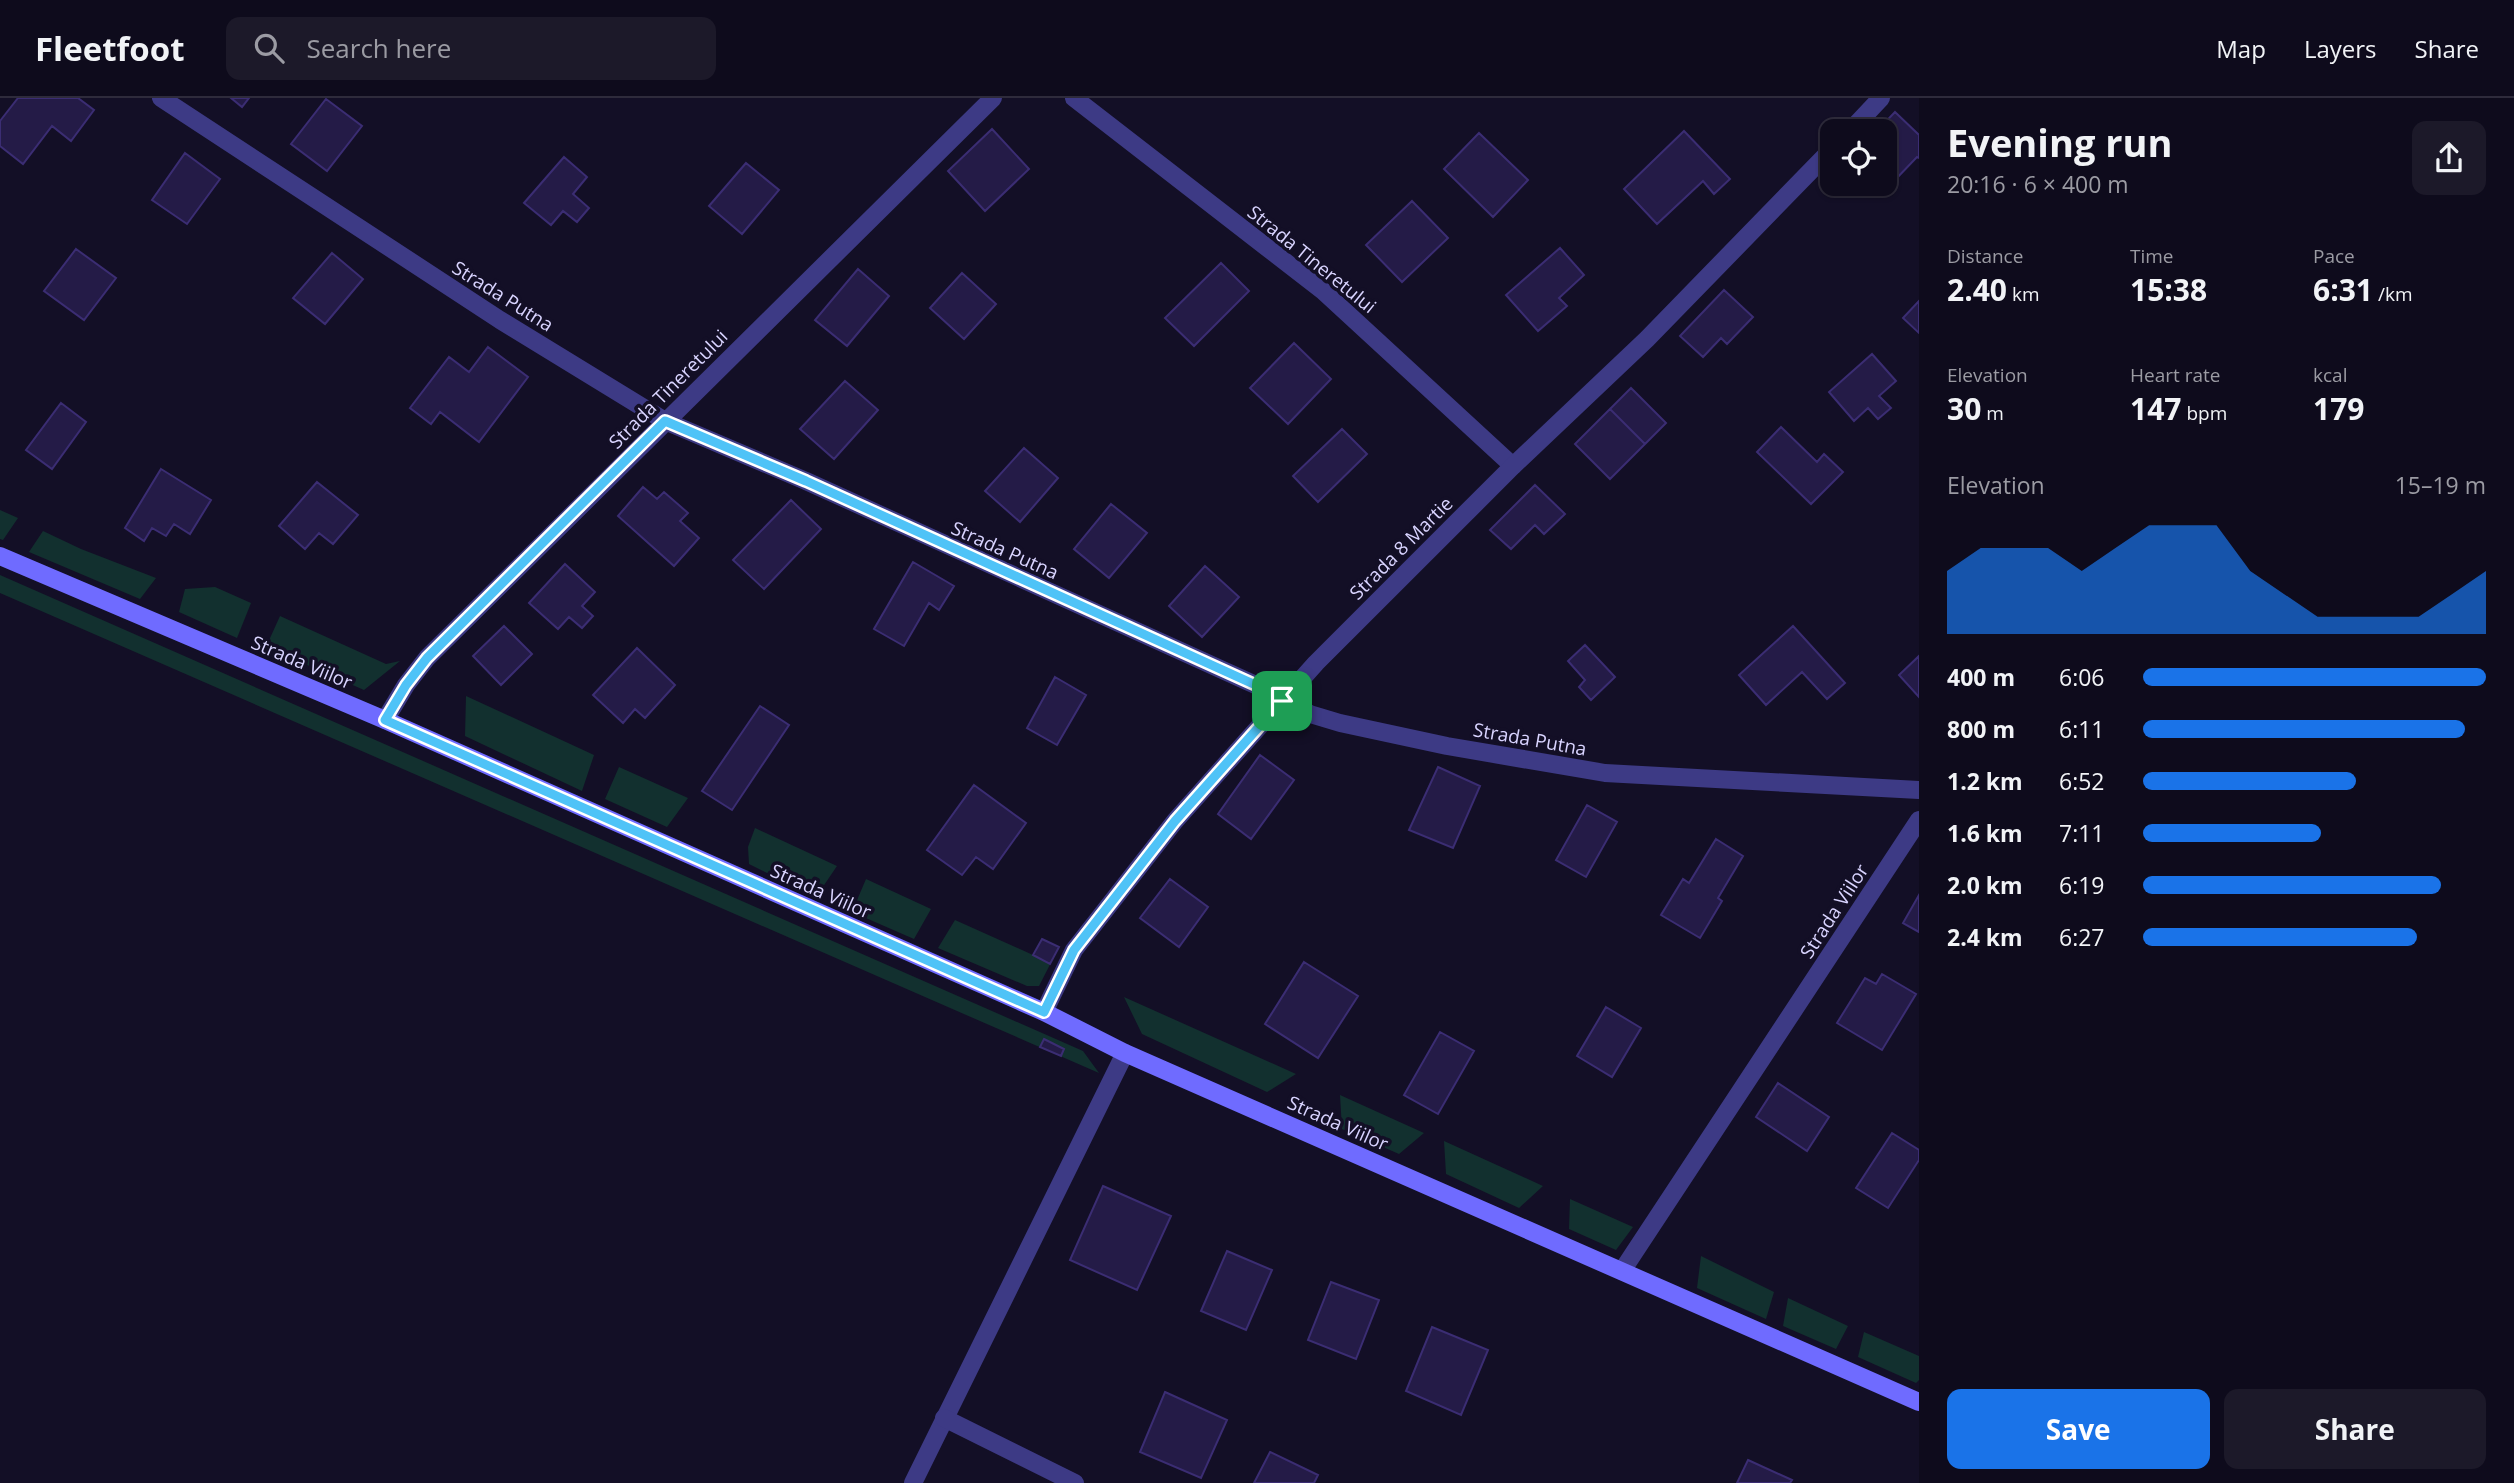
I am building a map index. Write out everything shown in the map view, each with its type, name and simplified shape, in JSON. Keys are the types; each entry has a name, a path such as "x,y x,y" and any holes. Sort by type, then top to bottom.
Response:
{"street":[{"name":"Strada Putna","path":"161,98 500,320 665,421 806,481 1260,687 1310,714 1447,746 1605,773 1919,790"},
{"name":"Strada Tineretului","path":"385,720 406,685 427,658 993,98"},
{"name":"Strada Tineretului","path":"1074,98 1324,291 1513,466"},
{"path":"1861,119 1881,98"},
{"name":"Strada 8 Martie","path":"1044,1012 1074,950 1175,821 1316,663 1513,466 1647,339 1820,161"},
{"name":"Strada Viilor","path":"0,556 385,720 1044,1012 1125,1053 1919,1402"},
{"name":"Strada Viilor","path":"1622,1271 1919,820"},
{"path":"913,1483 1125,1053"},
{"path":"944,1418 1075,1483"}],"green space":[{"path":"0,510 18,518 3,540 0,539"},
{"path":"43,531 156,578 140,599 29,552"},
{"path":"0,575 1083,1051 1099,1073 0,593"},
{"path":"215,587 251,603 237,638 179,612 185,589"},
{"path":"280,616 386,664 400,661 364,690 266,647"},
{"path":"466,696 594,755 582,791 465,736"},
{"path":"619,767 688,798 667,827 605,799"},
{"path":"755,828 837,866 816,897 749,864 748,847"},
{"path":"866,879 931,909 914,939 852,912"},
{"path":"955,920 1033,955 1042,939 1059,947 1039,986 1027,986 938,948"},
{"path":"1124,997 1296,1074 1267,1092 1142,1034"},
{"path":"1340,1095 1424,1133 1399,1154 1342,1129"},
{"path":"1444,1141 1543,1186 1519,1208 1446,1174"},
{"path":"1570,1199 1633,1227 1616,1250 1569,1229"},
{"path":"1701,1256 1774,1292 1766,1319 1697,1288"},
{"path":"1788,1298 1848,1326 1836,1349 1783,1326"},
{"path":"1864,1332 1919,1356 1919,1380 1916,1383 1858,1357"}],"building":[{"path":"18,98 78,98 94,110 71,141 52,126 23,164 0,146 0,121"},
{"path":"231,98 249,98 242,107"},
{"path":"326,99 362,126 327,171 291,144"},
{"path":"1895,112 1919,135 1919,158 1897,178 1897,119 1888,119"},
{"path":"992,129 1029,169 985,211 948,171"},
{"path":"1684,131 1730,179 1714,194 1703,181 1657,224 1624,189"},
{"path":"1479,133 1528,180 1493,217 1444,169"},
{"path":"185,153 220,179 187,224 152,200"},
{"path":"564,157 587,177 573,194 589,208 577,222 563,211 551,225 524,203"},
{"path":"746,163 779,190 742,234 709,206"},
{"path":"1412,201 1448,238 1402,282 1366,245"},
{"path":"1560,248 1584,275 1559,298 1567,306 1538,331 1506,295"},
{"path":"76,249 116,278 84,320 44,291"},
{"path":"332,253 363,279 325,324 293,298"},
{"path":"1221,263 1249,291 1194,346 1165,318"},
{"path":"858,269 889,296 847,346 815,320"},
{"path":"962,273 996,304 964,339 930,308"},
{"path":"1724,290 1753,317 1727,344 1721,338 1703,357 1680,336"},
{"path":"1919,301 1919,333 1903,318"},
{"path":"1294,343 1331,379 1288,424 1250,388"},
{"path":"488,347 528,377 479,442 440,412 431,424 410,408 449,357 469,372"},
{"path":"1872,354 1896,381 1879,396 1891,408 1878,419 1868,408 1854,421 1829,392"},
{"path":"845,381 878,410 834,459 800,429"},
{"path":"1631,388 1666,423 1645,444 1610,409"},
{"path":"61,403 86,422 52,469 26,450"},
{"path":"1610,409 1645,444 1610,479 1575,444"},
{"path":"1781,427 1817,462 1824,454 1843,472 1811,504 1757,452"},
{"path":"1342,429 1367,454 1318,502 1293,476"},
{"path":"1024,448 1058,478 1020,522 985,491"},
{"path":"161,469 211,500 190,534 174,524 166,536 152,528 144,541 125,528"},
{"path":"317,482 358,515 333,544 319,533 305,549 279,526"},
{"path":"1535,485 1565,514 1544,534 1535,525 1511,549 1490,530"},
{"path":"643,487 657,499 664,492 688,513 680,521 699,538 674,566 618,516"},
{"path":"791,500 821,529 764,589 733,560"},
{"path":"1111,504 1147,533 1109,578 1074,549"},
{"path":"913,562 954,586 939,610 929,603 904,646 874,629"},
{"path":"565,564 595,592 582,606 593,616 582,628 569,617 558,629 529,603"},
{"path":"1205,566 1239,597 1202,637 1169,606"},
{"path":"504,626 532,654 501,685 473,656"},
{"path":"1793,626 1845,683 1827,699 1802,672 1766,705 1739,675"},
{"path":"1585,645 1615,677 1591,700 1579,687 1585,680 1568,661"},
{"path":"637,648 675,685 645,718 635,709 623,723 593,695"},
{"path":"1919,656 1919,697 1899,675"},
{"path":"1055,677 1086,695 1057,745 1027,728"},
{"path":"760,706 789,725 732,810 702,791"},
{"path":"1260,755 1294,780 1251,839 1218,814"},
{"path":"1438,767 1480,786 1453,848 1409,830"},
{"path":"974,785 1026,823 993,869 976,857 962,875 927,850"},
{"path":"1587,805 1617,822 1586,877 1556,860"},
{"path":"1716,839 1743,856 1718,898 1722,901 1700,938 1661,915 1683,879 1689,883"},
{"path":"1170,879 1208,907 1179,947 1140,918"},
{"path":"1919,895 1919,932 1903,923"},
{"path":"1042,939 1059,947 1050,964 1033,955"},
{"path":"1304,962 1358,996 1318,1058 1265,1024"},
{"path":"1882,974 1916,994 1882,1050 1837,1023 1865,978 1876,984"},
{"path":"1606,1007 1641,1028 1612,1077 1577,1056"},
{"path":"1440,1032 1474,1051 1438,1114 1404,1095"},
{"path":"1044,1039 1064,1049 1061,1056 1040,1047"},
{"path":"1778,1083 1829,1117 1807,1151 1756,1117"},
{"path":"1892,1133 1919,1150 1919,1160 1888,1208 1856,1188"},
{"path":"1103,1186 1171,1216 1137,1290 1070,1260"},
{"path":"1227,1251 1272,1270 1246,1330 1201,1311"},
{"path":"1331,1282 1379,1300 1356,1359 1308,1340"},
{"path":"1432,1327 1488,1350 1461,1415 1406,1391"},
{"path":"1165,1392 1227,1420 1201,1478 1140,1452"},
{"path":"1270,1452 1318,1475 1314,1483 1254,1483"},
{"path":"1748,1460 1792,1480 1790,1483 1737,1483"}],"route":[{"path":"665,421 806,481 1260,687 1282,701 1175,821 1074,950 1044,1012 385,720 406,685 427,658 665,421"}]}
